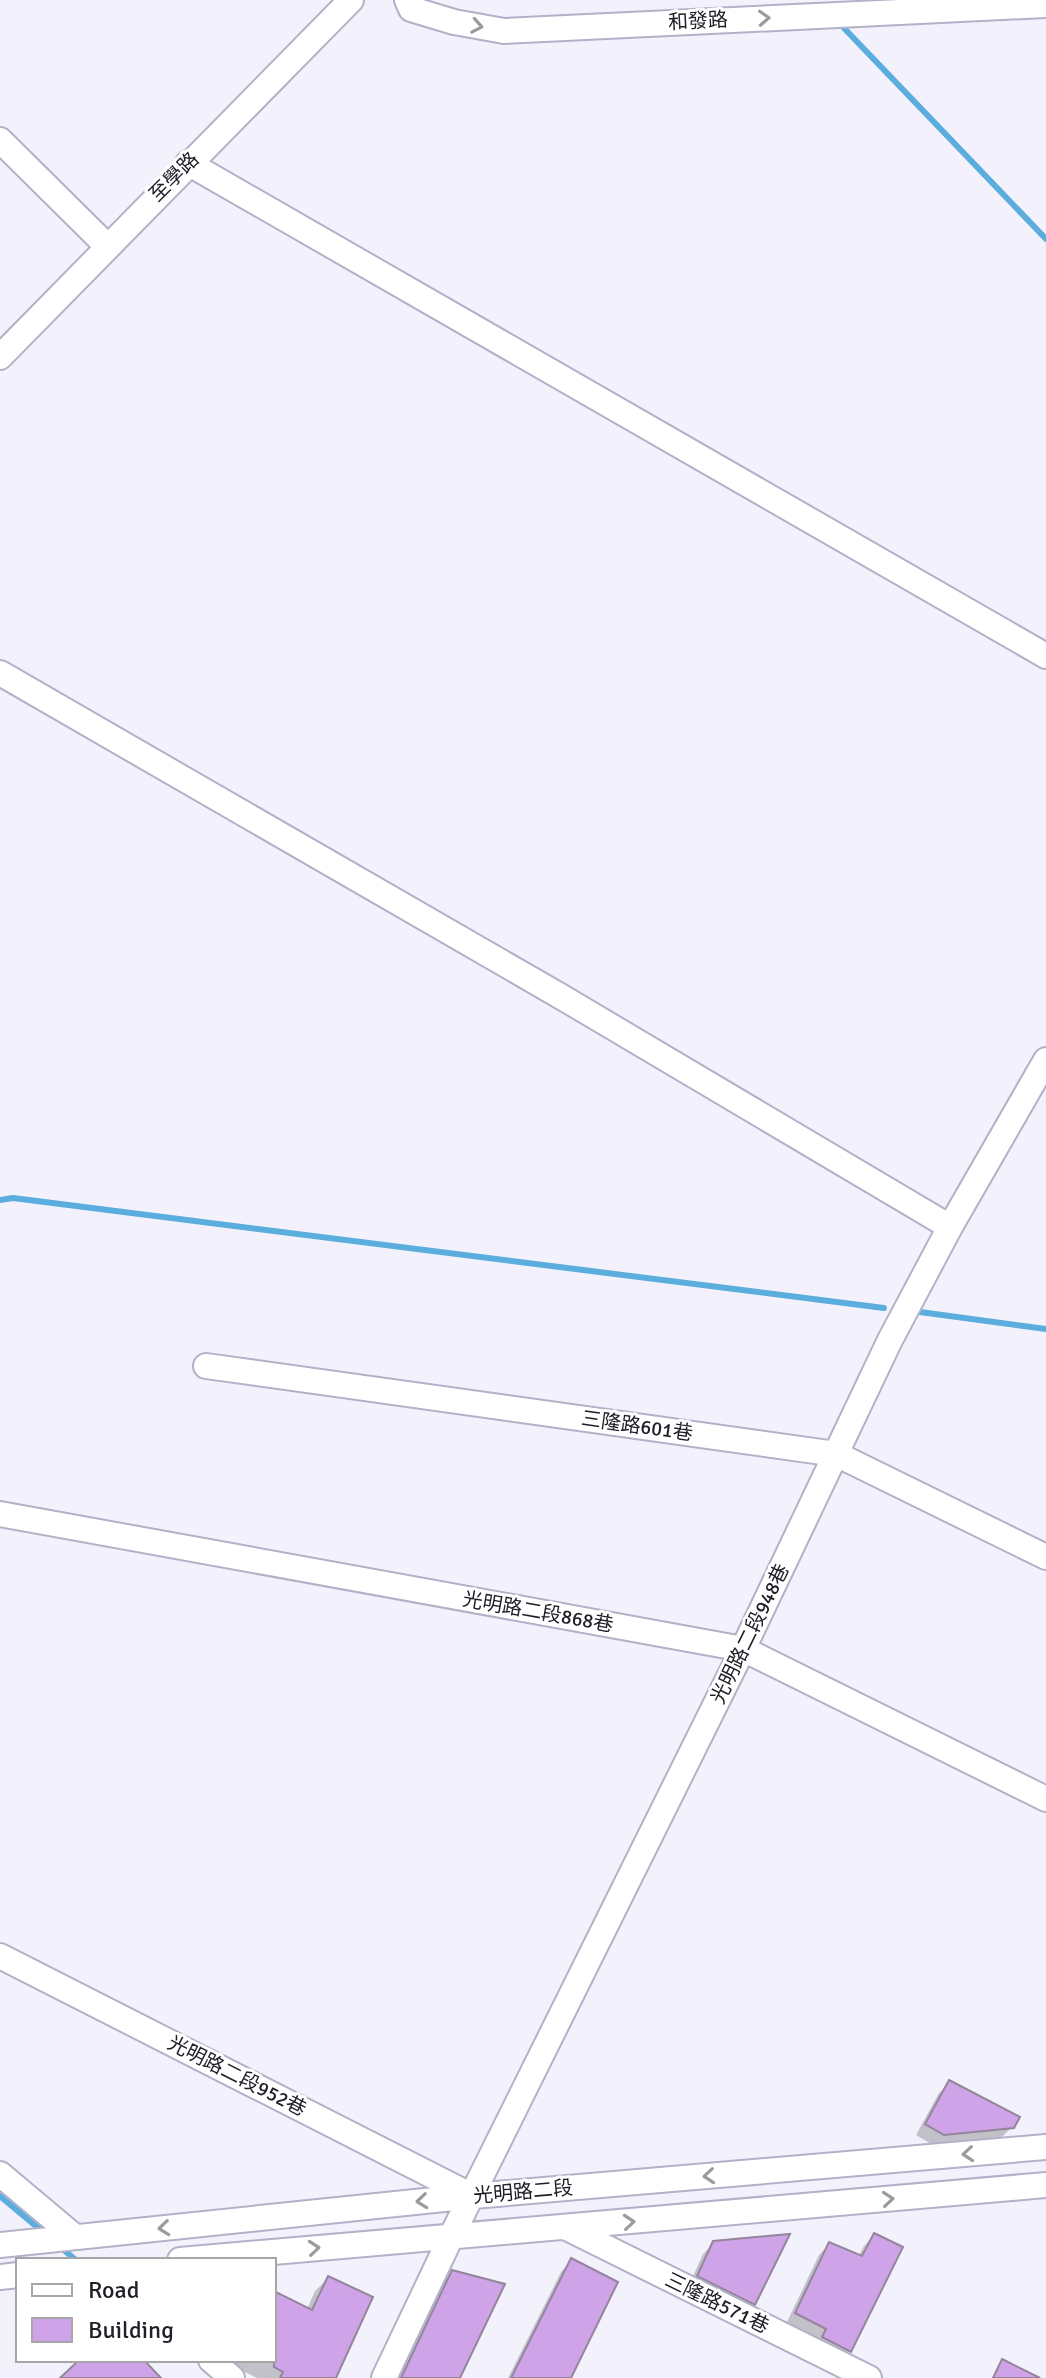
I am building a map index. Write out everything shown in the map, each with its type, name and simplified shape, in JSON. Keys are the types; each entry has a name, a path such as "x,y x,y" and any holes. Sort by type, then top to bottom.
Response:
{"street":[{"name":"至學路","path":"2,350 351,0"},
{"name":"和發路","path":"407,0 411,9 454,22 504,31 1046,5"},
{"path":"0,140 107,246"},
{"path":"188,163 1046,656"},
{"path":"0,673 560,996 950,1227"},
{"name":"光明路二段948巷","path":"384,2378 743,1649 890,1340 950,1227 1046,1060"},
{"name":"三隆路601巷","path":"206,1366 836,1454 1046,1557"},
{"name":"光明路二段868巷","path":"0,1514 743,1649 1046,1799"},
{"name":"光明路二段952巷","path":"0,1956 469,2205"},
{"name":"光明路二段","path":"0,2245 469,2205 1046,2147"},
{"path":"0,2174 75,2237"},
{"name":"光明路二段","path":"204,2258 1046,2185"},
{"name":"三隆路571巷","path":"565,2227 869,2378"},
{"path":"213,2362 232,2378"}],"building":[{"path":"949,2080 1020,2117 1014,2128 944,2135 925,2124"},
{"path":"874,2233 903,2247 851,2352 822,2337 826,2329 795,2313 829,2242 862,2256"},
{"path":"790,2234 755,2305 697,2276 713,2241"},
{"path":"571,2258 618,2282 571,2378 511,2378"},
{"path":"452,2270 505,2284 460,2378 401,2378"},
{"path":"328,2276 373,2297 336,2378 280,2378 283,2372 274,2367 276,2292 312,2310"},
{"path":"1002,2359 1040,2378 993,2378"},
{"path":"77,2362 146,2362 161,2378 60,2378"}],"waterway":[{"path":"841,25 1046,239"},
{"path":"0,1200 13,1198 884,1308"},
{"path":"920,1312 1046,1329"},
{"path":"0,2196 43,2232"},
{"path":"60,2247 74,2258"}]}
